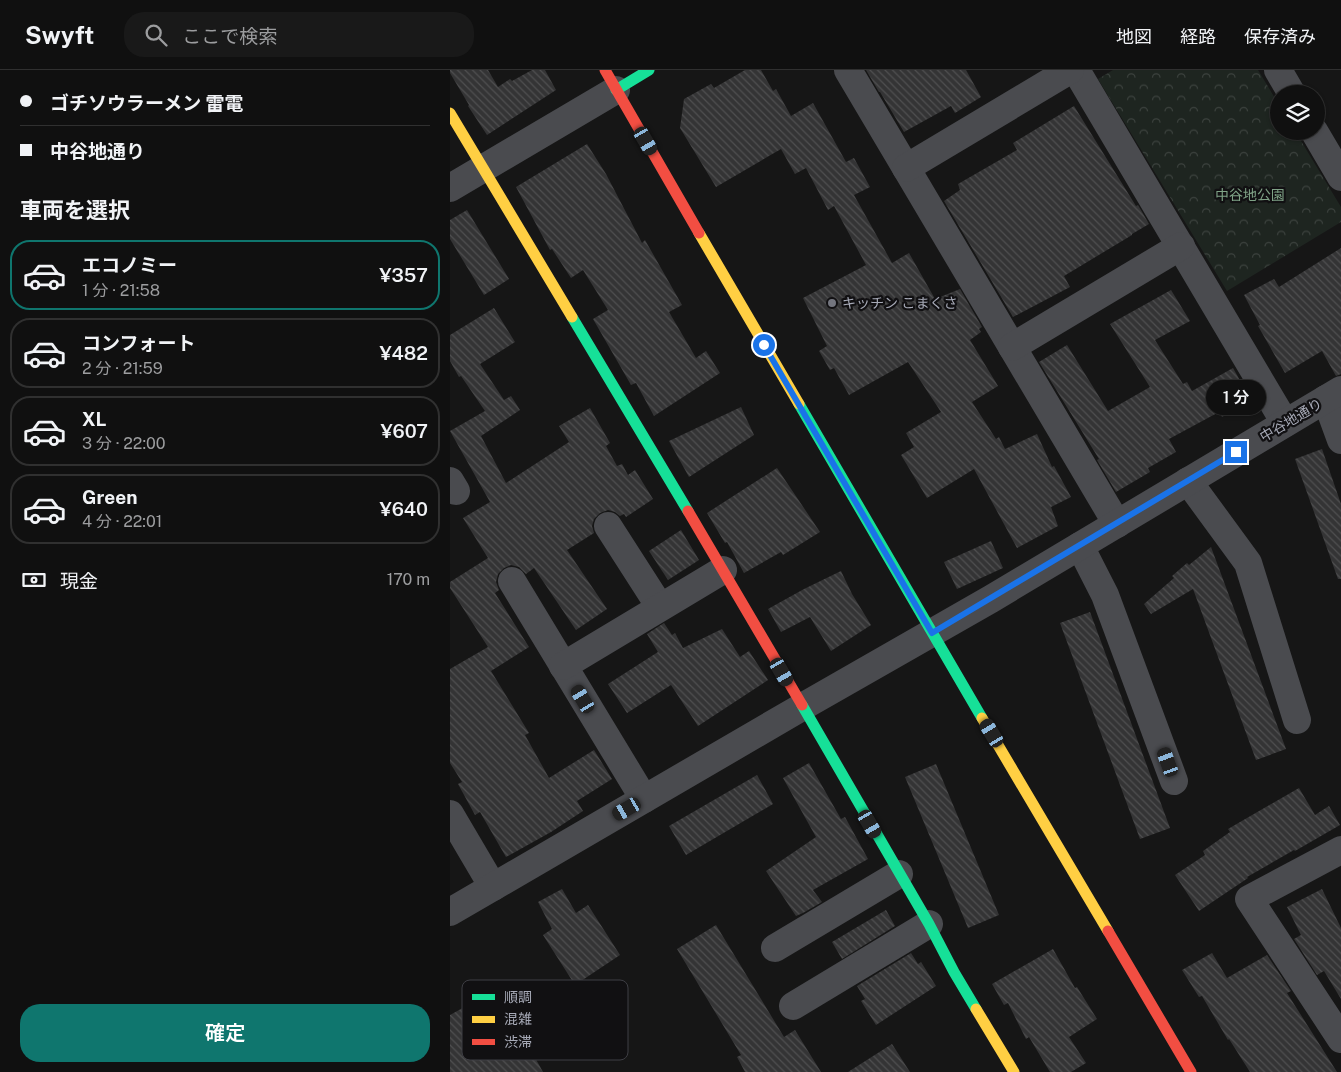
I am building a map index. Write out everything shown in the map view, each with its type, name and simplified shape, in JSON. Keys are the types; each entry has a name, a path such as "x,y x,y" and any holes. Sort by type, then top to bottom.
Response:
{"street":[{"path":"450,188 483,168 610,80 649,70"},
{"path":"848,70 1117,524"},
{"path":"906,168 1070,70"},
{"path":"1076,70 1285,423"},
{"path":"1278,70 1287,85"},
{"path":"610,80 932,633 1191,1072"},
{"path":"450,112 722,570 929,924 954,972 1014,1072"},
{"path":"1319,140 1341,177"},
{"path":"1012,347 1181,246"},
{"path":"1334,394 1341,440"},
{"name":"中谷地通り","path":"450,912 932,633 1334,394"},
{"path":"1188,482 1248,563 1297,720"},
{"path":"608,526 660,607"},
{"path":"1080,546 1105,595 1174,781"},
{"path":"563,666 722,570"},
{"path":"512,581 644,800"},
{"path":"450,814 493,887"},
{"path":"1341,850 1249,899 1341,1039"},
{"path":"775,948 900,874"},
{"path":"793,1006 929,924"}],"green space":[{"name":"中谷地公園","path":"1113,70 1258,70 1270,90 1270,140 1300,140 1341,207 1341,222 1227,291 1098,79"}],"building":[{"path":"450,70 488,70 498,87 510,79 512,81 532,70 545,70 556,90 487,135 468,106"},
{"path":"745,70 761,70 773,91 776,89 791,116 813,103 846,162 854,158 870,187 854,195 892,263 909,253 935,299 960,289 982,327 979,329 981,332 970,340 998,386 972,402 996,439 999,437 1005,449 1037,434 1052,467 1054,466 1071,497 1051,507 1058,526 1017,548 974,469 927,498 901,455 914,447 906,433 941,412 908,362 849,395 834,368 830,370 819,351 827,346 803,298 866,265 834,206 828,210 806,168 795,174 781,149 716,187 680,128 684,99 711,84 714,88"},
{"path":"866,70 966,70 981,97 955,113 951,106 904,132"},
{"path":"1074,106 1149,224 1064,276 1070,287 1013,317 944,201 960,190 958,184 1017,150 1013,143"},
{"path":"587,144 606,174 642,243 645,240 682,305 669,312 696,358 706,351 720,373 654,416 636,383 631,385 593,319 608,310 583,270 571,278 552,249 550,250 516,187"},
{"path":"467,210 509,279 484,295 450,239 450,220"},
{"path":"1341,248 1341,374 1336,376 1322,351 1285,373 1258,326 1260,325 1244,295 1274,279 1279,287"},
{"path":"1171,290 1190,321 1155,340 1183,384 1187,382 1192,391 1233,368 1251,400 1222,417 1219,412 1169,439 1176,452 1148,468 1150,472 1116,492 1097,460 1099,459 1039,362 1067,345 1108,411 1150,387 1110,324"},
{"path":"494,308 515,342 480,364 504,400 511,396 520,410 481,436 506,483 569,442 559,426 590,408 610,443 606,446 617,466 622,464 628,475 635,470 653,499 626,517 624,514 620,516 608,510 600,513 594,519 592,526 594,533 567,550 607,609 576,630 534,568 526,574 519,567 511,565 504,568 498,574 496,582 499,590 495,593 529,647 491,671 529,733 525,735 549,778 594,750 612,779 577,801 583,811 551,832 506,857 480,812 475,815 458,784 462,782 450,763 450,669 488,647 450,588 450,582 488,558 463,518 490,502 450,431 485,411 461,376 459,377 450,361 450,335"},
{"path":"741,407 754,435 689,477 669,441"},
{"path":"1322,449 1341,504 1341,579 1338,579 1295,459"},
{"path":"777,468 820,532 783,555 781,552 744,573 727,542 725,543 707,513"},
{"path":"681,530 699,560 668,580 649,551"},
{"path":"991,541 1003,568 957,589 944,562"},
{"path":"1211,547 1286,749 1256,760 1193,589 1151,614 1144,604 1174,578 1172,576 1187,563 1189,565"},
{"path":"841,571 852,594 871,625 831,651 810,617 781,632 768,609"},
{"path":"1090,612 1170,828 1140,839 1060,623"},
{"path":"664,623 672,635 675,633 683,648 722,629 740,657 749,651 768,680 698,726 671,685 627,713 608,684 658,652 647,634"},
{"path":"809,763 841,819 845,817 868,859 813,890 822,902 796,916 766,871 816,837 783,778"},
{"path":"936,764 999,915 968,928 905,777"},
{"path":"757,775 773,804 686,855 669,826"},
{"path":"1299,788 1315,815 1329,806 1340,825 1247,877 1199,911 1175,875 1205,855 1203,851 1230,832 1228,829"},
{"path":"562,889 576,913 588,905 620,955 582,980 572,980 543,935 552,929 538,902"},
{"path":"1322,889 1341,928 1341,999 1324,971 1317,975 1294,939 1301,935 1287,907"},
{"path":"886,910 895,926 842,959 832,942"},
{"path":"716,925 784,1037 795,1030 821,1072 745,1072 737,1057 741,1055 677,949"},
{"path":"1053,949 1075,988 1077,987 1097,1019 1069,1037 1086,1063 1071,1072 1050,1072 1029,1037 1026,1039 1008,1003 1004,1005 992,984"},
{"path":"911,953 918,964 921,962 936,986 876,1025 861,1001 865,999 857,986"},
{"path":"1212,953 1227,978 1267,955 1291,991 1287,993 1337,1072 1250,1072 1228,1040 1202,996 1199,997 1182,970"},
{"path":"462,1008 462,1060 536,1060 543,1072 450,1072 450,1015"},
{"path":"892,1044 910,1072 848,1072"}],"traffic: fast":[{"path":"616,90 649,70"},
{"path":"572,317 688,511"},
{"path":"799,404 982,718"},
{"path":"802,705 976,1009"}],"traffic: slow":[{"path":"450,113 572,317"},
{"path":"699,233 799,404"},
{"path":"982,718 1108,931"},
{"path":"976,1009 1014,1072"}],"traffic: jam":[{"path":"605,70 699,233"},
{"path":"688,511 802,705"},
{"path":"1108,931 1191,1072"}],"place":[{"name":"キッチン こまくさ","path":"832,303"}],"route":[{"path":"764,345 932,633 1236,452"}]}
